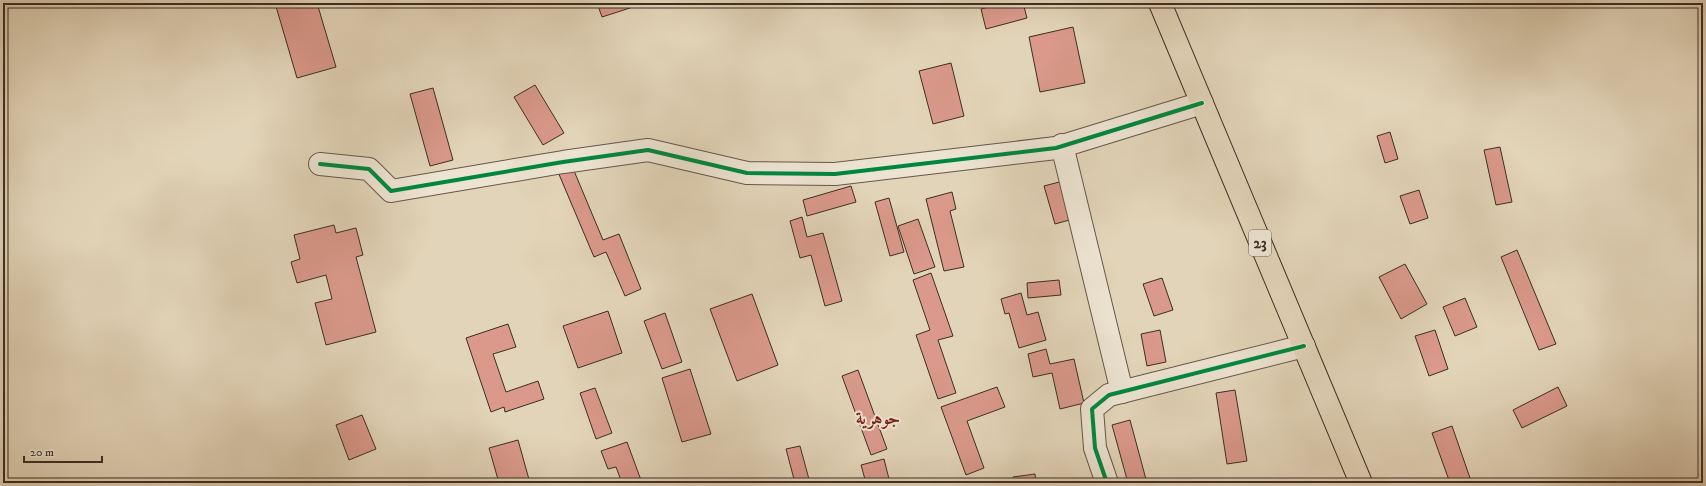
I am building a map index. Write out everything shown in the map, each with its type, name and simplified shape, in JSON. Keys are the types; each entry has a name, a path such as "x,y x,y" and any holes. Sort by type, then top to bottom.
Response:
{"main road":[{"name":"23","path":"1160,3 1361,483"}],"street":[{"path":"320,164 368,169 391,191 563,162 648,150 747,173 835,174 1056,148 1202,103"},
{"path":"1062,145 1122,392"},
{"path":"1107,483 1095,448 1092,409 1109,395 1304,346"}],"building":[{"path":"275,3 317,3 336,67 297,78"},
{"path":"597,3 631,3 633,7 602,17"},
{"path":"1004,3 1023,3 1027,18 986,29 981,9"},
{"path":"1073,27 1085,83 1040,92 1029,37"},
{"path":"951,63 964,116 933,124 919,71"},
{"path":"535,85 564,133 543,145 514,97"},
{"path":"433,88 453,160 430,166 410,94"},
{"path":"1390,132 1398,159 1385,163 1377,136"},
{"path":"1500,147 1512,202 1496,205 1484,150"},
{"path":"572,166 603,240 619,234 641,289 625,296 606,252 594,257 558,172"},
{"path":"1063,181 1073,219 1055,224 1044,186"},
{"path":"851,186 856,202 807,216 803,200"},
{"path":"1419,190 1428,218 1410,224 1400,196"},
{"path":"952,192 956,209 950,211 964,267 944,271 926,199"},
{"path":"889,198 904,252 890,256 875,202"},
{"path":"802,217 807,237 823,233 842,301 825,306 811,255 800,258 790,221"},
{"path":"918,219 935,267 914,274 898,226"},
{"path":"334,225 336,233 356,228 363,255 356,257 376,332 326,345 315,303 332,299 326,275 297,283 291,262 300,259 294,235"},
{"path":"1517,250 1556,344 1539,350 1501,257"},
{"path":"1405,264 1427,304 1401,319 1379,277"},
{"path":"931,273 953,336 938,340 956,393 938,399 916,335 930,330 913,280"},
{"path":"1162,278 1173,310 1154,316 1143,284"},
{"path":"1059,280 1061,295 1028,298 1027,283"},
{"path":"1021,293 1027,315 1038,312 1046,340 1019,348 1009,313 1005,314 1001,299"},
{"path":"752,294 778,365 737,381 710,309"},
{"path":"1465,298 1477,327 1455,336 1443,307"},
{"path":"608,311 622,353 578,368 563,326"},
{"path":"665,313 682,362 662,369 644,321"},
{"path":"508,324 516,347 493,354 506,392 538,381 544,399 505,412 504,407 491,412 466,338"},
{"path":"1160,330 1166,362 1147,366 1141,334"},
{"path":"1435,330 1448,369 1429,376 1415,336"},
{"path":"1046,349 1050,364 1074,359 1084,403 1060,409 1052,373 1033,377 1028,354"},
{"path":"690,369 711,434 682,442 662,378"},
{"path":"858,370 887,449 871,455 842,376"},
{"path":"997,387 1005,407 967,421 984,468 966,475 941,407"},
{"path":"1558,387 1567,406 1522,428 1513,410"},
{"path":"595,388 612,433 596,439 580,393"},
{"path":"1235,390 1247,461 1227,464 1216,393"},
{"path":"362,415 376,449 349,460 336,425"},
{"path":"1130,420 1147,483 1128,483 1112,425"},
{"path":"1452,426 1470,478 1456,483 1450,483 1432,433"},
{"path":"518,440 530,483 499,483 489,448"},
{"path":"627,442 642,483 622,483 616,467 608,469 601,451"},
{"path":"800,446 810,483 795,483 786,449"},
{"path":"884,459 890,483 866,483 861,465"},
{"path":"1035,474 1036,483 1013,483 1013,477"},
{"path":"1187,479 1188,483 1171,483"}],"cycle path":[{"path":"320,164 369,169 391,191 563,162 648,150 747,173 835,174 1056,148 1202,103"},
{"path":"1107,483 1095,448 1092,409 1109,395 1304,346"}],"district":[{"name":"جوهرية","path":"878,419"}]}
